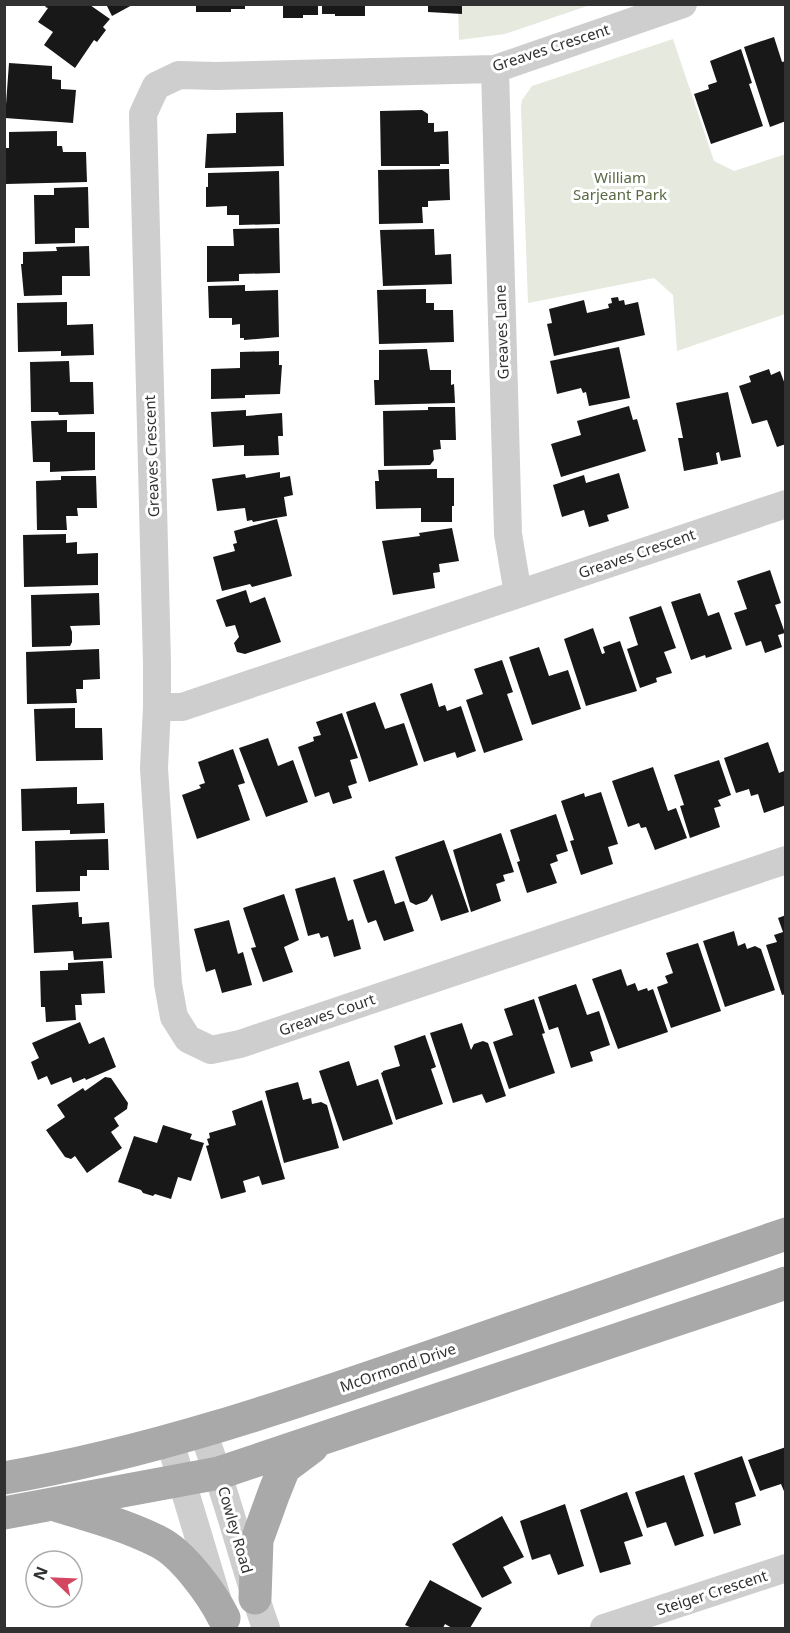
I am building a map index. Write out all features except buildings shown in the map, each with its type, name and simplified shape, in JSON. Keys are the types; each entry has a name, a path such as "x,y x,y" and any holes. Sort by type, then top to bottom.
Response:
{"main road":[{"name":"McOrmond Drive","path":"4,1478 49,1471 203,1433 786,1234"},
{"path":"4,1513 219,1473 786,1283"},
{"path":"255,1598 257,1540 284,1468 323,1437"},
{"path":"53,1505 110,1522 160,1542 191,1569 215,1601 225,1624"}],"street":[{"name":"Greaves Crescent","path":"682,4 495,69 179,75 156,86 143,114 157,706 182,707 786,504"},
{"name":"Greaves Lane","path":"495,69 508,534 518,594"},
{"name":"Greaves Court","path":"157,706 154,768 168,984 174,1017 188,1039 211,1050 240,1044 786,860"},
{"name":"Cowley Road","path":"203,1433 219,1473 266,1629"},
{"path":"170,1442 225,1624"},
{"name":"Steiger Crescent","path":"604,1629 786,1568"}],"green space":[{"path":"458,5 590,5 505,34 459,40"},
{"name":"William Sarjeant Park","path":"673,39 714,161 734,171 786,154 785,314 677,351 673,295 654,278 528,303 521,107 522,100 532,86"}]}
